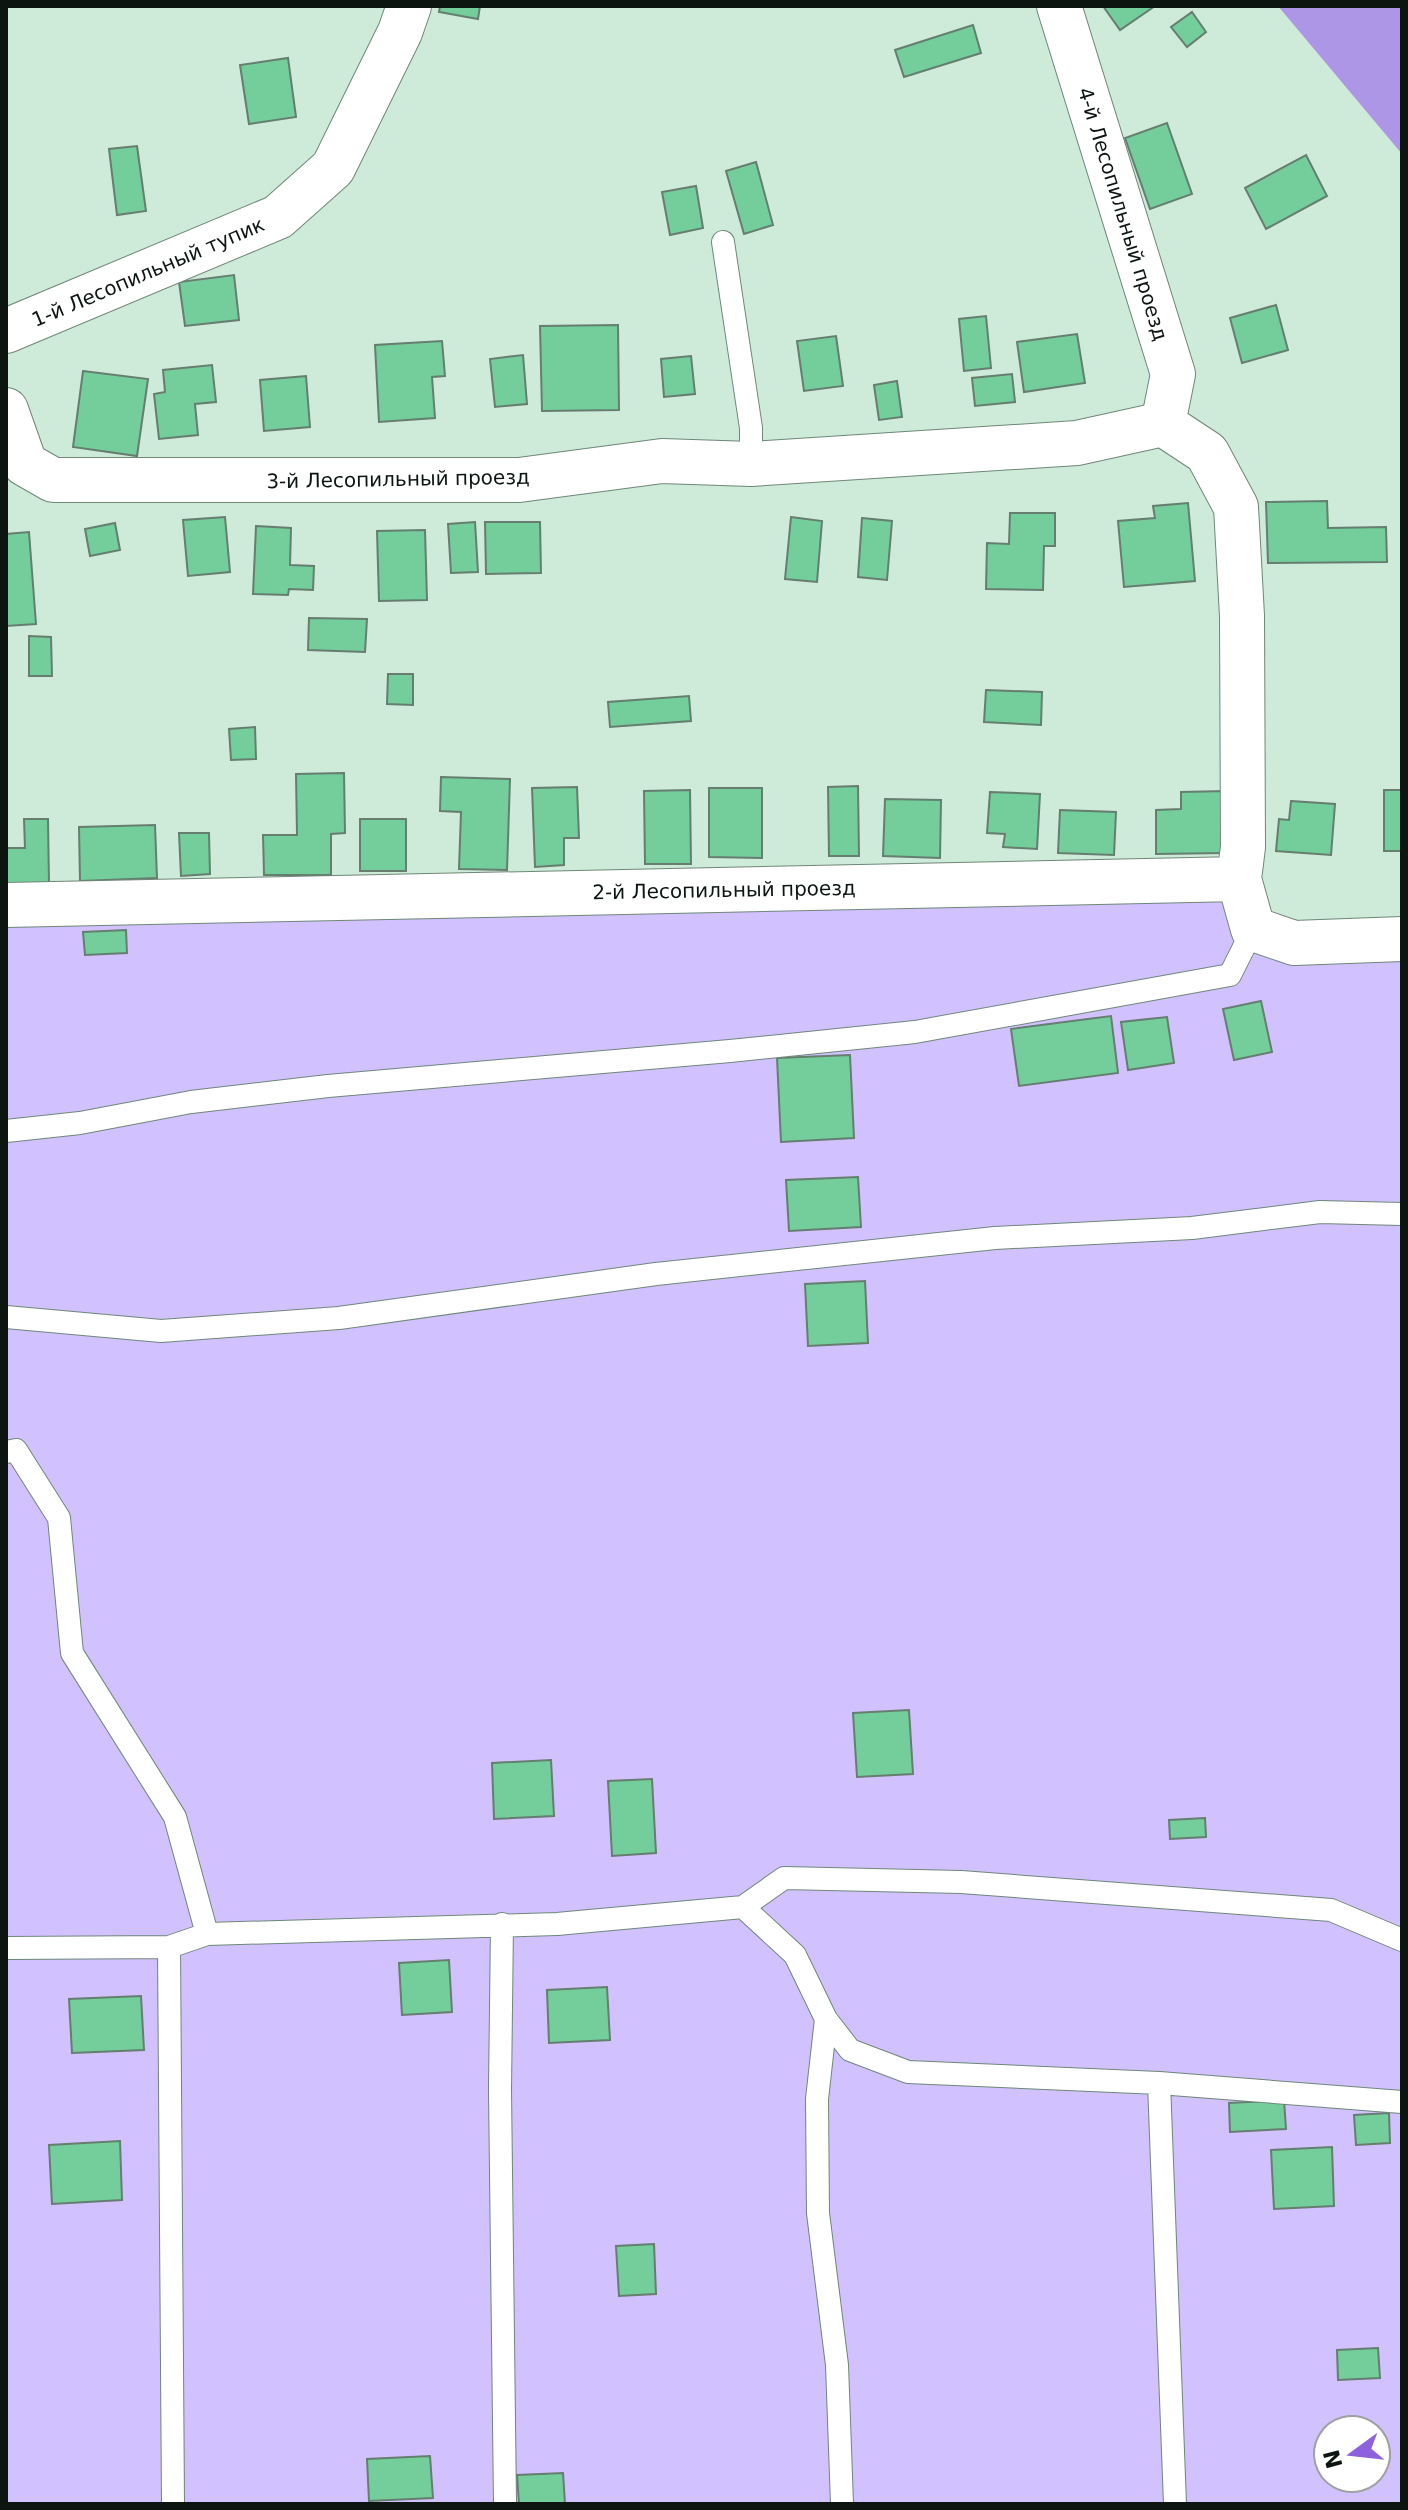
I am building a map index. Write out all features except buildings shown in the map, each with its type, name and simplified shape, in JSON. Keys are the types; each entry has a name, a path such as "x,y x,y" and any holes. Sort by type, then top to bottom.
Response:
{"street":[{"name":"1-й Лесопильный тупик","path":"6,331 278,217 333,168 400,32 409,6"},
{"name":"4-й Лесопильный проезд","path":"1059,6 1173,374 1163,424"},
{"name":"3-й Лесопильный проезд","path":"6,410 25,464 53,480 519,480 662,461 751,464 1077,443 1163,424"},
{"path":"1163,424 1207,453 1236,507 1242,616 1243,847 1239,879 1253,929 1294,943 1402,939"},
{"name":"2-й Лесопильный проезд","path":"6,905 1239,879"}],"lane":[{"path":"723,242 751,428 751,464"},
{"path":"6,1131 80,1123 191,1102 328,1086 915,1032 1230,975 1253,929"},
{"path":"6,1317 161,1331 339,1318 656,1274 995,1238 1192,1228 1320,1212 1402,1214"},
{"path":"6,1452 16,1450 59,1518 72,1653 175,1817 207,1934"},
{"path":"6,1948 169,1947 207,1934 557,1924 743,1907 784,1878 961,1882 1331,1910 1402,1940"},
{"path":"743,1907 795,1955 826,2019 850,2050 908,2072 1159,2083 1402,2102"},
{"path":"502,1924 500,2090 505,2504"},
{"path":"169,1947 173,2504"},
{"path":"826,2019 817,2099 818,2213 837,2365 842,2504"},
{"path":"1159,2083 1175,2504"}],"shaded area":[{"path":"1278,6 1402,6 1402,154"},
{"path":"1229,890 1239,935 1402,950 1402,2504 6,2504 6,924"}]}
